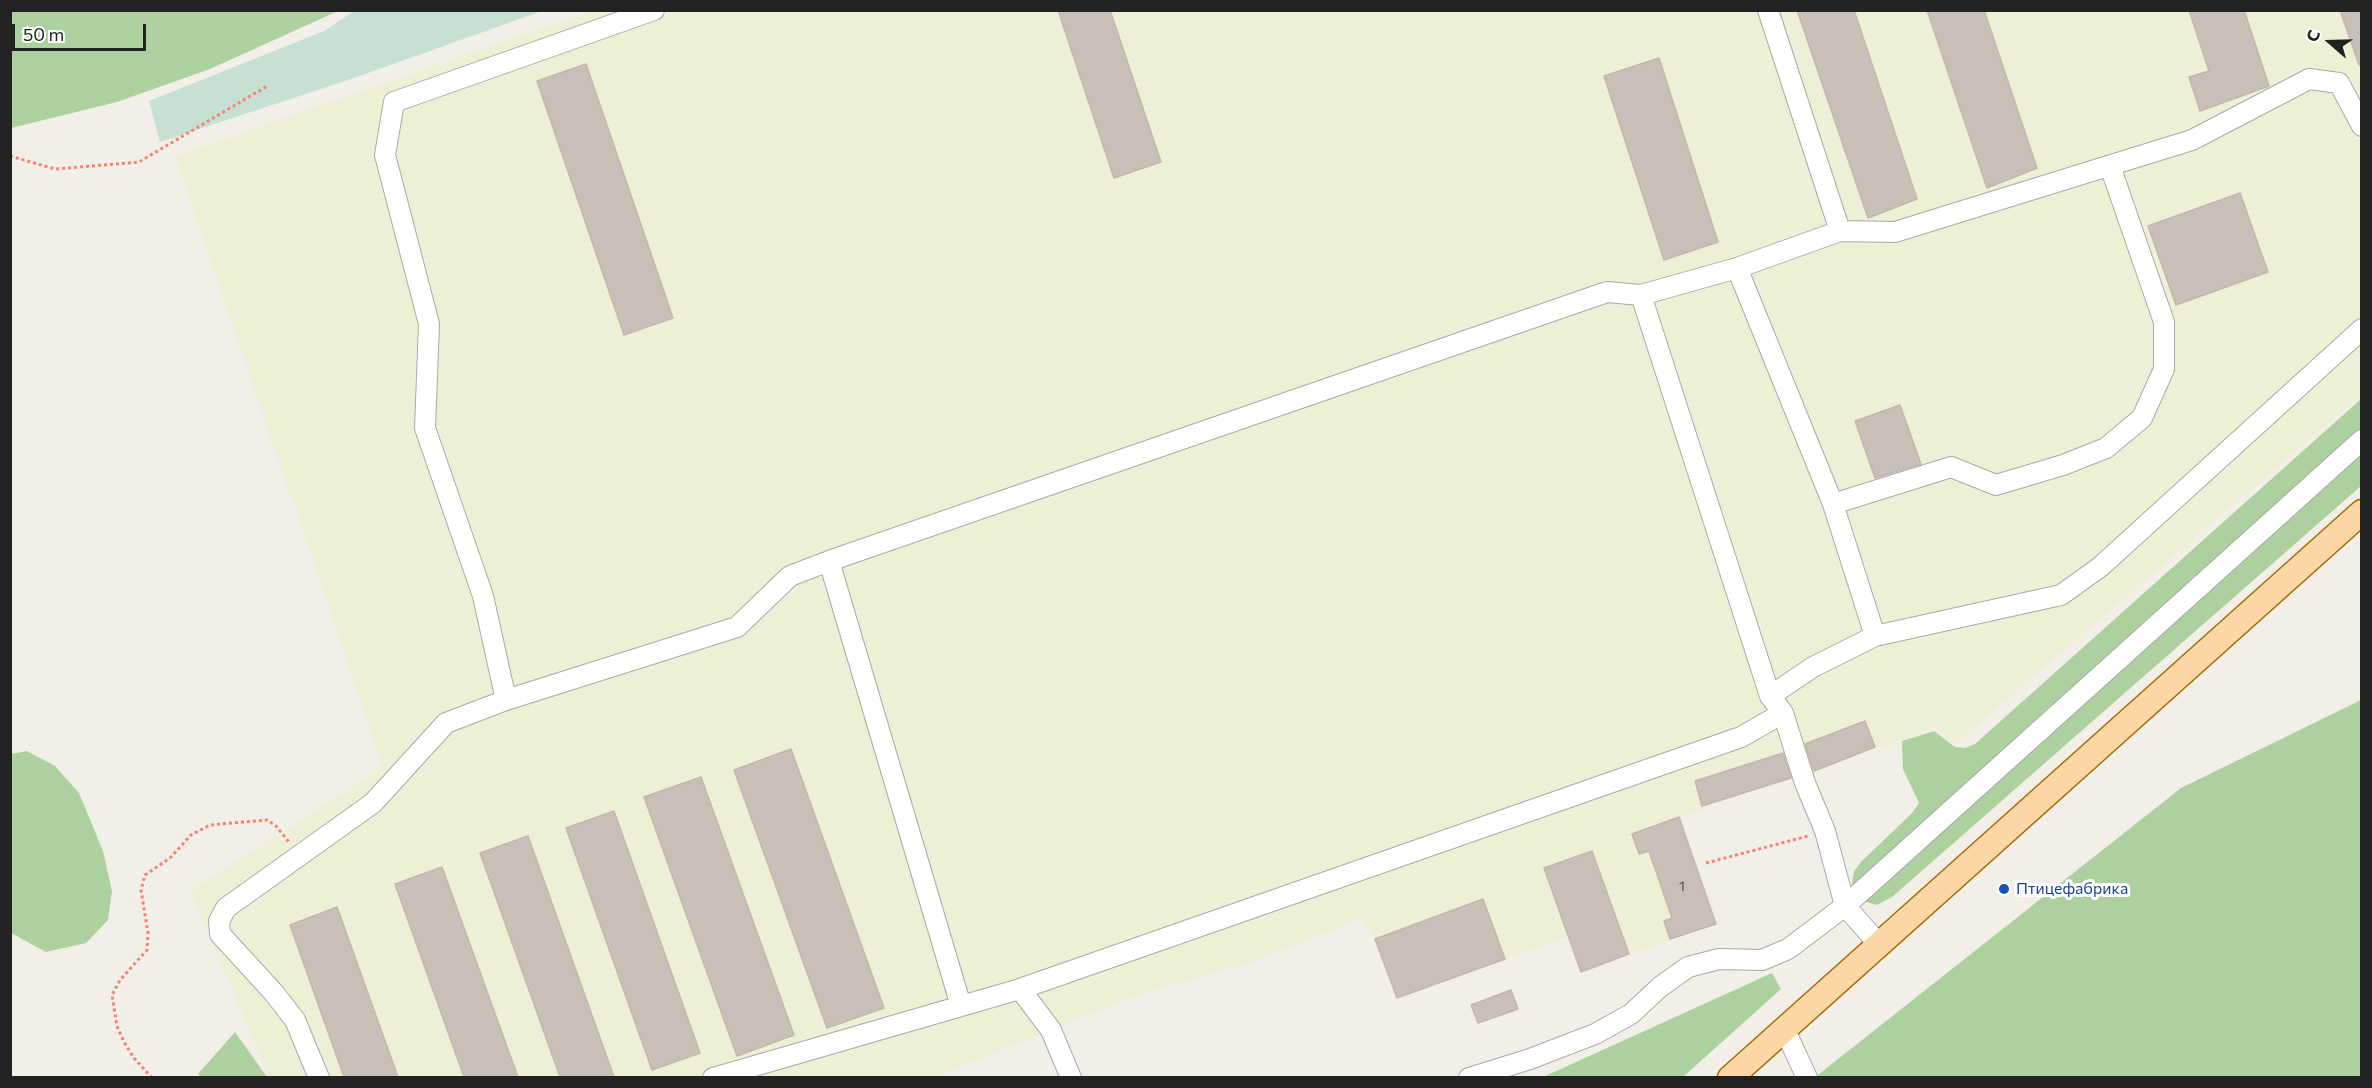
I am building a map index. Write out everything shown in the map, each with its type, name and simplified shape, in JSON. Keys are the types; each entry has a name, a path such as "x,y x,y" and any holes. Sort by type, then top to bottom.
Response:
{"main road":[{"path":"1730,1077 1878,942 2190,668 2361,512"}],"street":[{"path":"507,700 483,596 425,428 429,324 385,155 394,102 654,10"},
{"path":"1768,10 1840,231"},
{"path":"319,1077 295,1020 274,993 220,934 219,921 226,908 373,803 446,723 507,700 737,627 790,576 829,561 1607,292 1641,295 1737,268 1840,231 1895,232 2192,140 2309,79 2339,83 2361,126"},
{"path":"1833,504 1952,467 1996,485 2063,465 2106,448 2142,418 2164,369 2164,322 2110,166"},
{"path":"1737,268 1833,504 1875,636"},
{"path":"1641,295 1770,696 1783,713 1805,783 1825,831 1845,906 1878,942"},
{"path":"1770,696 1813,667 1875,636 2061,595 2100,567 2361,329"},
{"path":"1468,1077 1530,1059 1595,1034 1631,1014 1660,987 1688,967 1719,959 1762,960 1788,949 1845,906 2361,440"},
{"path":"829,561 961,1006"},
{"path":"712,1077 1020,989 1741,737 1783,713"},
{"path":"1020,989 1051,1030 1071,1077"},
{"path":"1784,1028 1807,1077"}],"path":[{"path":"10,156 55,169 139,162 269,85"},
{"path":"152,1077 134,1058 124,1042 117,1026 112,995 120,980 147,950 148,933 141,890 145,875 170,858 191,835 210,825 267,820 276,826 288,842 306,850"},
{"path":"1706,863 1825,831"}],"green space":[{"path":"356,10 542,11 354,78 160,142 149,101 324,31"},
{"path":"10,11 338,11 210,69 117,102 11,128"},
{"path":"592,11 2361,11 2361,395 1954,745 1936,727 1811,772 1703,805 1704,810 1679,817 1716,924 1581,971 1568,937 1397,998 1375,939 1360,919 1251,963 1143,993 935,1077 269,1077 190,891 383,768 175,156"},
{"path":"2361,399 2361,486 1892,897 1877,905 1863,901 1852,884 1854,871 1912,813 1919,803 1903,769 1902,741 1934,731 1955,747 1965,748 1975,744"},
{"path":"2361,700 2361,1077 1814,1078 2181,788"},
{"path":"27,751 55,766 79,793 103,851 112,891 108,920 86,943 46,952 11,933 11,754"},
{"path":"1772,973 1781,989 1683,1077 1543,1077"},
{"path":"235,1032 267,1077 201,1077 198,1074"}],"building":[{"path":"1058,10 1110,10 1161,162 1114,178"},
{"path":"1797,10 1854,10 1917,199 1868,218"},
{"path":"1927,10 1984,10 2037,168 1987,188"},
{"path":"2189,10 2244,10 2269,86 2200,111 2189,77 2209,71"},
{"path":"2340,10 2361,10 2361,65 2359,65"},
{"path":"1659,58 1718,242 1664,260 1604,76"},
{"path":"586,64 673,318 624,335 537,81"},
{"path":"2240,193 2268,272 2176,305 2148,226"},
{"path":"1900,405 1921,464 1875,478 1855,421"},
{"path":"1865,721 1875,747 1814,771 1805,744"},
{"path":"791,749 884,1008 827,1028 734,770"},
{"path":"1783,753 1791,778 1702,806 1695,781"},
{"path":"701,777 794,1035 737,1056 644,797"},
{"path":"614,811 700,1053 652,1070 566,828"},
{"path":"1679,817 1716,924 1670,939 1664,921 1672,918 1649,851 1639,854 1632,834"},
{"path":"528,836 614,1077 560,1077 480,853"},
{"path":"1592,851 1629,954 1581,972 1544,868"},
{"path":"442,867 518,1077 464,1077 395,884"},
{"path":"1483,899 1505,959 1397,998 1375,939"},
{"path":"337,907 398,1077 344,1077 290,925"},
{"path":"1511,990 1518,1009 1478,1023 1471,1005"}],"place":[{"name":"Птицефабрика","path":"2004,889"}]}
